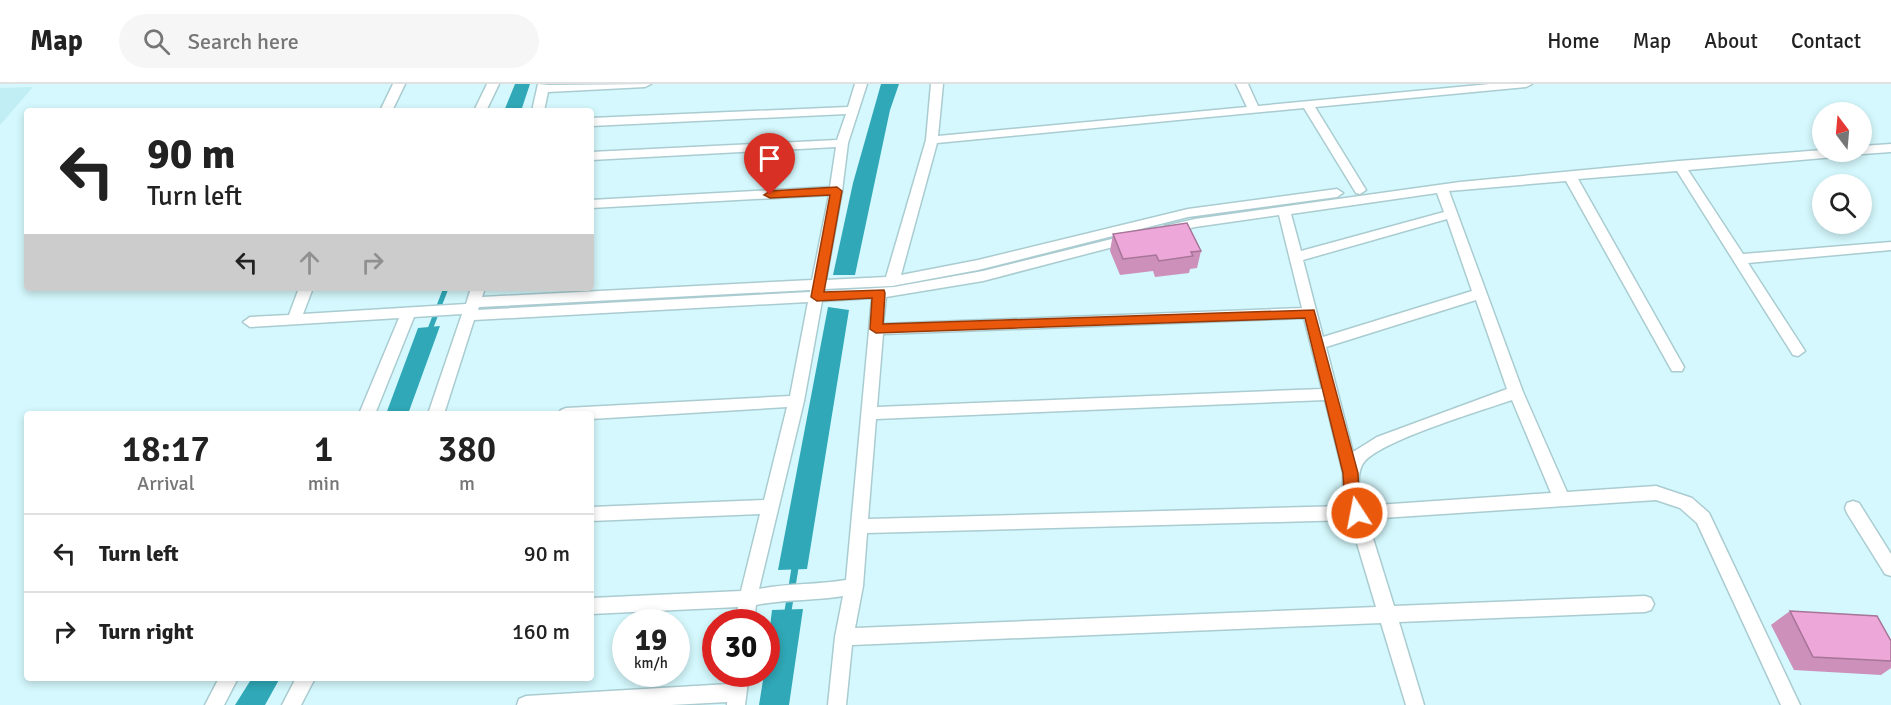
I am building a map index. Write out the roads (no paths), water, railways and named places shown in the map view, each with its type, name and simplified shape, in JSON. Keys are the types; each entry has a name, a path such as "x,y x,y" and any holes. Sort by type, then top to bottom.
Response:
{"street":[{"path":"387,108 399,84"},
{"path":"481,108 493,84"},
{"path":"538,108 544,86 645,84"},
{"path":"747,609 796,401 837,191 842,143 861,84"},
{"path":"892,281 932,140 937,84"},
{"path":"1242,84 1254,110"},
{"path":"932,140 1526,84"},
{"path":"1308,106 1360,190"},
{"path":"594,122 854,110"},
{"path":"1872,140 1891,138"},
{"path":"594,156 842,143"},
{"path":"250,322 818,291 892,281 978,265 1188,213 1453,177 1812,145"},
{"path":"1872,149 1891,148"},
{"path":"818,291 879,293 983,276 1195,224 1442,189 1679,165 1812,155"},
{"path":"1679,165 1798,351"},
{"path":"1570,176 1677,367"},
{"path":"1442,189 1516,392 1562,500"},
{"path":"594,204 837,191"},
{"path":"1284,211 1351,473 1352,495 1415,705"},
{"path":"1296,257 1451,214"},
{"path":"1739,259 1891,246"},
{"path":"294,320 305,291"},
{"path":"437,411 477,291"},
{"path":"837,705 844,637 854,586 879,293"},
{"path":"1318,345 1480,294"},
{"path":"876,329 1310,313"},
{"path":"368,411 415,314"},
{"path":"1351,473 1358,457 1383,441 1516,392"},
{"path":"869,413 1331,394"},
{"path":"594,412 796,401"},
{"path":"859,526 1357,513 1656,493 1686,503 1703,518 1791,705"},
{"path":"594,514 771,507"},
{"path":"1853,508 1891,569"},
{"path":"594,606 748,599 776,593 823,591 854,586"},
{"path":"844,637 1645,604"},
{"path":"214,705 227,681"},
{"path":"291,705 304,681"},
{"path":"526,705 738,690"}],"water":[{"path":"515,84 530,84 522,108 505,108"},
{"path":"881,84 899,84 890,110 855,275 833,275 853,183"},
{"path":"828,307 849,310 807,569 778,570"},
{"path":"440,326 409,411 387,411 418,328"},
{"path":"803,609 789,705 759,705 762,687 780,687 780,610"},
{"path":"250,681 278,681 265,705 235,705"}],"waterway":[{"path":"429,332 445,291"},
{"path":"787,617 796,562"}]}
